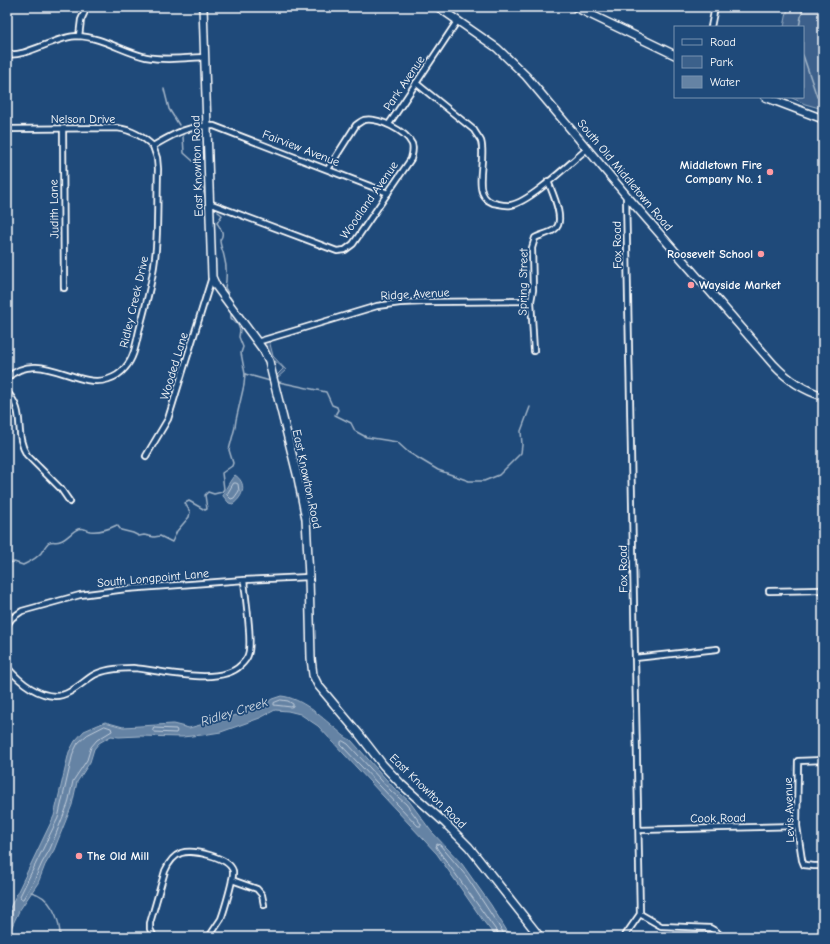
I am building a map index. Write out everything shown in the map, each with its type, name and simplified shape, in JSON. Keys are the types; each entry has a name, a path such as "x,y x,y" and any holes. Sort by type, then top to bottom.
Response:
{"main road":[{"name":"East Knowlton Road","path":"203,7 212,277 216,286 258,342 266,356 270,368 306,519 311,658 313,675 318,685 383,765 401,784 445,823 469,847 540,937"},
{"name":"South Old Middletown Road","path":"438,7 497,48 510,60 540,91 626,195 776,368 799,386 823,396"},
{"path":"574,7 674,55"},
{"path":"768,98 823,119"}],"street":[{"path":"79,36 81,20 87,7"},
{"path":"711,26 715,7"},
{"name":"Park Avenue","path":"328,169 356,125 362,120 373,120 389,124 458,20"},
{"path":"7,54 13,55 62,39 79,36 97,40 138,55 152,58 168,59 204,57"},
{"path":"416,83 474,130 481,141 482,149 480,177 484,197 491,202 500,205 511,205 525,200 587,148"},
{"name":"Woodland Avenue","path":"209,203 337,251 345,250 354,244 410,159 413,152 411,143 407,137 389,124"},
{"path":"153,146 179,131 206,126"},
{"name":"Fairview Avenue","path":"206,126 214,126 388,193"},
{"name":"Nelson Drive","path":"7,129 117,128 139,134 153,146"},
{"name":"Judith Lane","path":"63,129 64,288"},
{"name":"Ridley Creek Drive","path":"7,378 20,368 28,366 39,367 87,380 104,381 113,377 126,367 132,358 146,305 156,249 158,169 157,158 153,146"},
{"name":"Spring Street","path":"534,352 531,301 533,290 532,248 535,238 556,230 559,224 560,215 548,181"},
{"name":"Fox Road","path":"626,195 640,914"},
{"name":"Wooded Lane","path":"146,456 168,419 212,277"},
{"name":"Ridge Avenue","path":"258,342 377,306 424,302 531,301"},
{"path":"7,392 17,406 23,449 27,455 61,489 70,502"},
{"name":"South Longpoint Lane","path":"7,625 12,618 22,611 80,595 126,589 244,580 309,577"},
{"path":"7,667 29,688 45,694 56,696 68,693 93,675 104,670 132,668 201,676 218,676 230,673 241,666 248,656 249,639 244,580"},
{"path":"769,591 823,590"},
{"path":"635,658 717,649"},
{"name":"Levis Avenue","path":"823,760 798,761 797,826 804,865 823,866"},
{"name":"Cook Road","path":"639,830 797,826"},
{"path":"154,937 151,932 150,923 165,871 169,863 176,856 183,853 192,852 224,860 229,864 232,870 232,880 223,912 209,937"},
{"path":"232,880 257,889 262,895 264,905"},
{"path":"624,937 640,914 661,926 710,928 722,937"}],"green space":[{"path":"788,7 823,7 823,109 805,104 792,98 804,98 804,26 784,26"},
{"path":"269,340 273,356 286,370 276,379 276,376 283,368 270,357 264,347 264,342"}],"water":[{"path":"235,475 239,478 243,486 243,490 240,497 233,504 229,503 223,496"},
{"path":"281,696 289,697 303,704 351,740 394,788 409,801 431,831 462,864 491,905 507,931 517,937 496,937 437,854 318,726 300,714 275,710 260,718 221,732 182,737 111,736 99,743 94,749 90,762 77,782 72,805 54,850 45,865 38,883 19,911 7,937 7,914 54,816 69,752 75,741 84,731 105,722 123,727 173,724 189,728 248,712 272,699"}],"waterway":[{"path":"799,26 803,7"},
{"path":"804,58 817,97"},
{"path":"164,89 169,109 179,125"},
{"path":"183,136 184,153 193,161 199,163 198,171 206,200"},
{"path":"218,212 222,215 217,223 222,234 220,242 226,268 225,288 228,293"},
{"path":"230,297 232,301"},
{"path":"7,563 14,562 23,565 37,557 48,543 58,542 80,528 90,531 97,531 117,525 121,530 139,536 160,536 172,542 177,531 189,517 190,512 185,503 189,501 205,510 207,509 205,495 208,492 214,494 222,492 224,489 222,473 232,466 233,463 229,450 244,385 245,374 241,353 243,347 239,337 240,330 238,325 231,318 231,312"},
{"path":"245,374 270,381"},
{"path":"279,382 326,392 332,405 337,407 338,410 335,415 351,423 355,431 366,437 397,442 408,452 438,470 469,481 484,481 499,475 521,453 521,431 530,407"},
{"path":"31,892 44,898 53,909 60,930 60,937"}],"place":[{"name":"Middletown Fire Company No. 1","path":"770,172"},
{"name":"Roosevelt School","path":"761,254"},
{"name":"Wayside Market","path":"691,285"},
{"name":"The Old Mill","path":"79,856"}],"water label":[{"name":"Ridley Creek","path":"234,711"}]}
